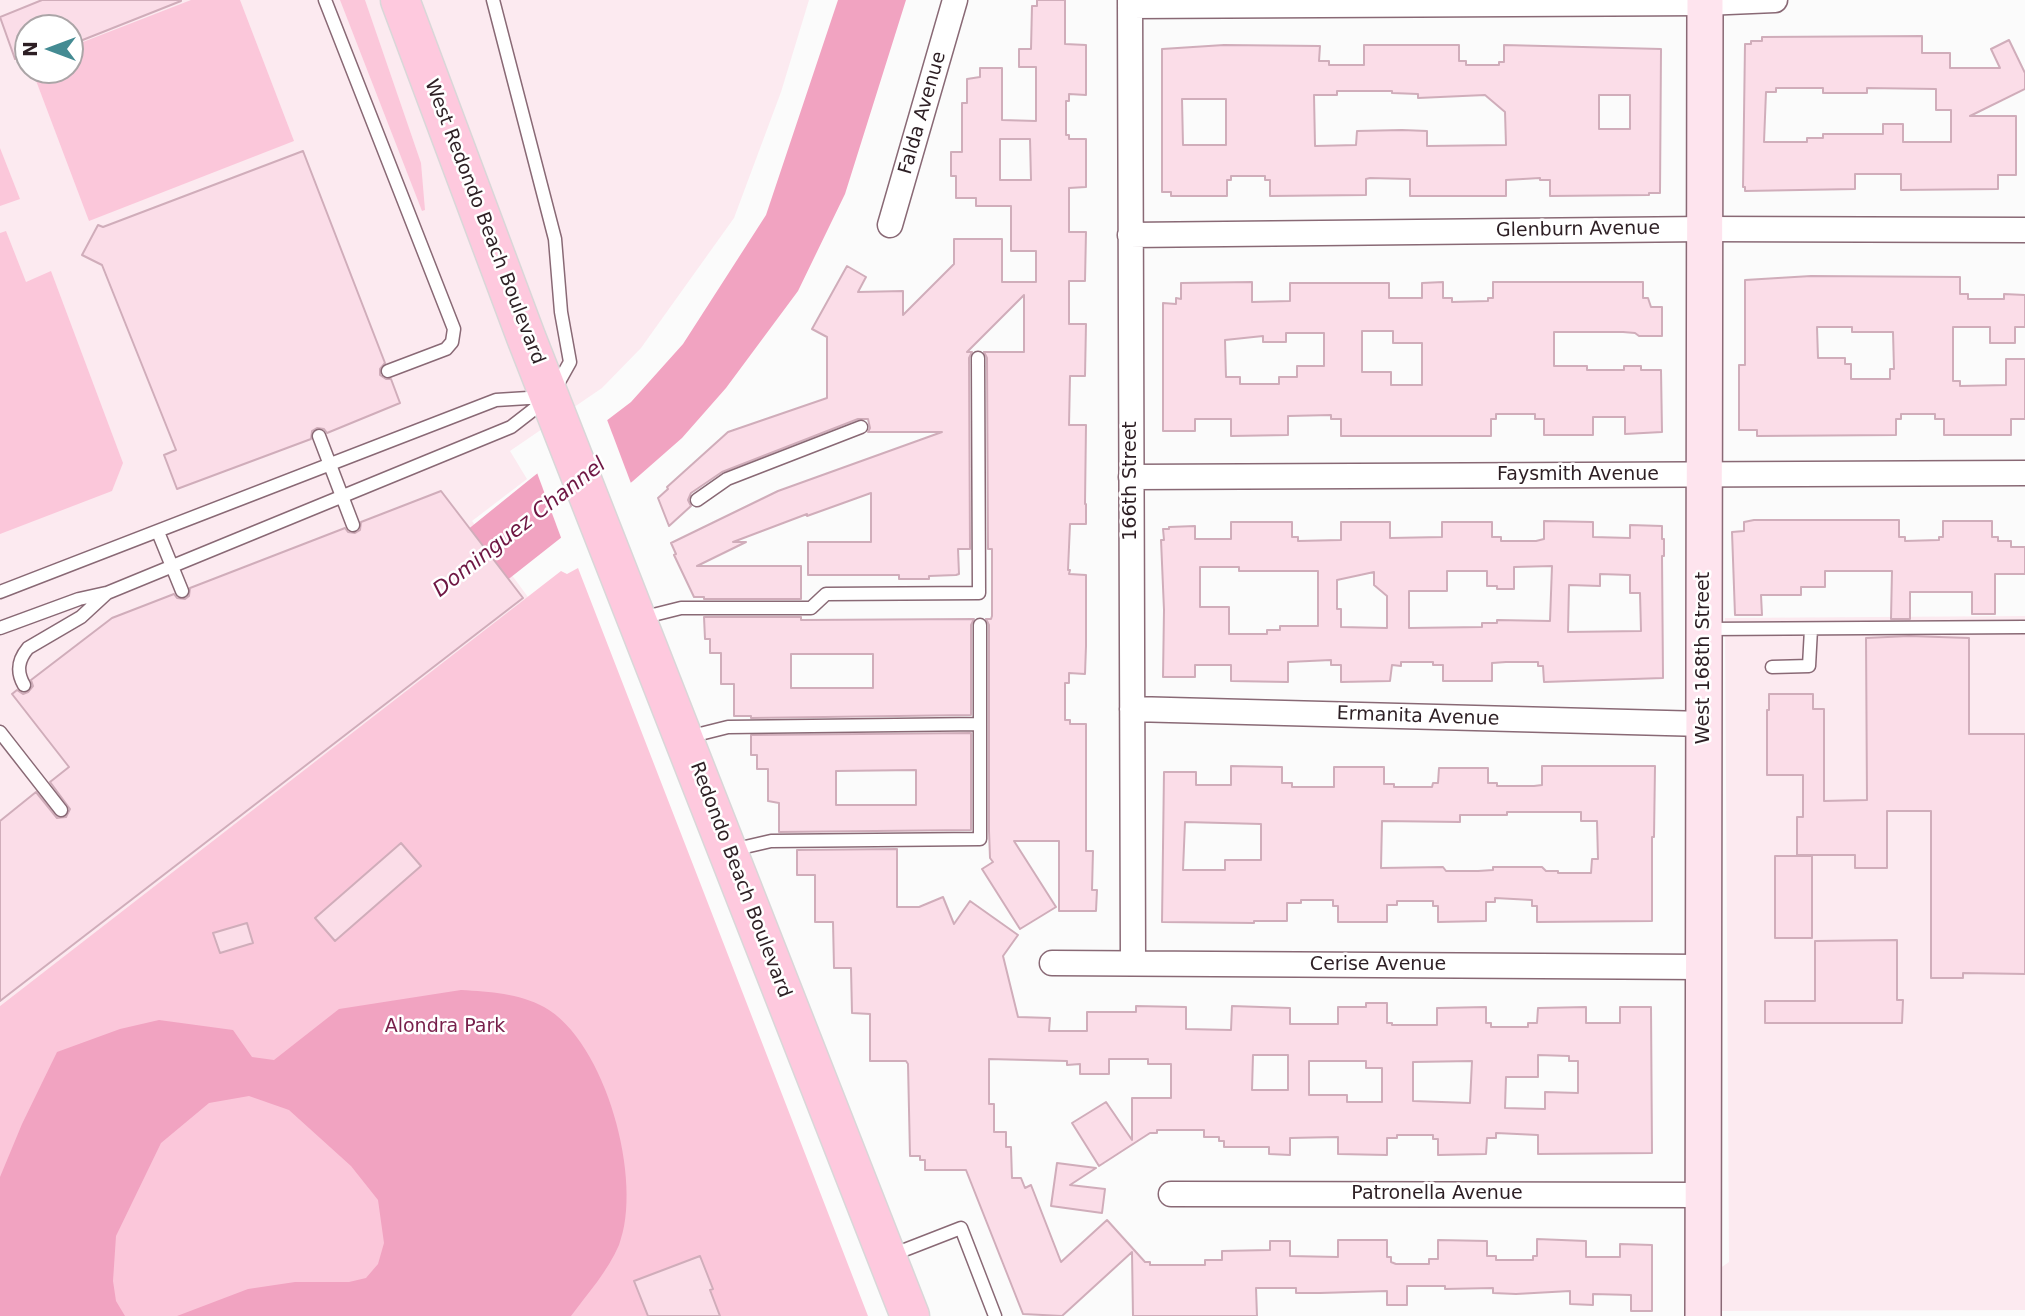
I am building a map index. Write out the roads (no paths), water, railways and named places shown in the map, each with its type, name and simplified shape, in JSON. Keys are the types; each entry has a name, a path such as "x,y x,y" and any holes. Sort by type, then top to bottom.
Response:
{"main road":[{"name":"West Redondo Beach Boulevard","path":"400,0 526,337 569,443"},
{"name":"Redondo Beach Boulevard","path":"569,443 910,1316"}],"street":[{"name":"Falda Avenue","path":"890,225 955,0"},
{"path":"1130,3 1775,0"},
{"name":"West 168th Street","path":"1703,1316 1705,1"},
{"name":"166th Street","path":"1130,3 1133,963"},
{"name":"Glenburn Avenue","path":"1130,235 1704,229 2025,230"},
{"name":"Faysmith Avenue","path":"1131,477 2025,473"},
{"name":"Ermanita Avenue","path":"1132,709 1704,724"},
{"name":"Cerise Avenue","path":"1052,963 1703,967"},
{"name":"Patronella Avenue","path":"1171,1194 1703,1195"}],"lane":[{"path":"325,0 454,329 452,342 446,349 388,372"},
{"path":"0,628 173,568 403,473 421,462 511,427 551,396 570,362 561,312 555,239 493,0"},
{"path":"637,619 681,608 811,608 826,594 979,593 978,358"},
{"path":"1,593 496,400 551,396"},
{"path":"697,500 727,480 861,427"},
{"path":"319,436 354,525"},
{"path":"158,531 182,591"},
{"path":"24,685 19,666 28,648 81,617 107,593"},
{"path":"728,851 771,841 980,839 980,625"},
{"path":"1704,629 2025,627"},
{"path":"1772,667 1809,666 1811,629"},
{"path":"684,738 728,727 980,724"},
{"path":"0,732 61,810"},
{"path":"887,1256 961,1228 995,1316"}],"water":[{"name":"Dominguez Channel","path":"838,0 906,0 845,194 798,291 726,388 682,438 633,481 482,600 456,539 631,402 683,344 766,215"},
{"path":"461,990 504,994 524,999 544,1007 566,1024 585,1050 602,1081 614,1115 623,1151 627,1186 625,1218 614,1255 571,1316 177,1316 248,1289 295,1282 349,1282 366,1278 378,1264 384,1243 378,1200 351,1166 289,1110 249,1096 209,1103 161,1143 116,1236 113,1281 116,1301 125,1316 0,1316 0,1177 57,1052 120,1029 159,1020 233,1030 252,1057 274,1060 339,1009"}],"park label":[{"name":"Alondra Park","path":"445,1027"}]}
